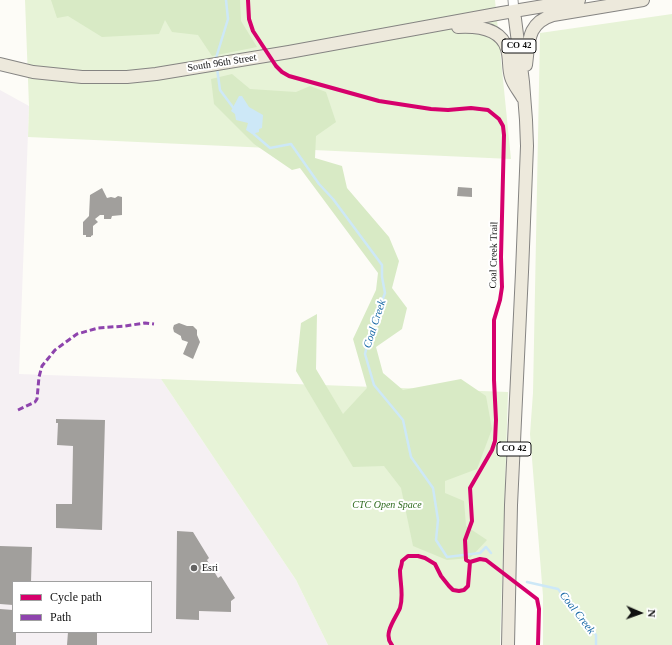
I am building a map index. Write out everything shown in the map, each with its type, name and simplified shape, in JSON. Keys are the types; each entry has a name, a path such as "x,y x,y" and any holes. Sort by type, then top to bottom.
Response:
{"main road":[{"name":"South 96th Street","path":"0,64 33,72 82,77 107,78 156,74 404,31 514,5 579,0"},
{"path":"523,82 530,34 536,25 546,18 553,15 643,0"},
{"name":"CO 42","path":"508,645 511,505 526,182 525,103 514,5"},
{"path":"404,31 469,26 494,32 501,38 507,48 511,77 525,103"}],"shaded area":[{"path":"0,90 29,106 19,374 161,379 296,580 328,645 0,645"}],"green space":[{"path":"25,0 495,0 511,159 28,137 29,106"},
{"path":"51,0 240,0 241,21 257,47 212,56 198,35 172,32 165,20 159,34 102,37 68,16 57,18"},
{"path":"672,14 672,645 543,645 543,596 530,434 533,393 540,33"},
{"path":"232,74 250,89 296,92 310,86 326,92 336,122 316,136 315,158 342,166 347,188 389,237 399,261 392,288 407,308 402,329 376,347 383,373 403,390 461,379 486,396 492,429 477,469 445,481 445,493 464,501 466,526 487,540 470,558 447,560 413,546 401,488 384,466 353,467 296,371 301,323 317,314 316,369 343,414 367,388 353,339 376,290 378,273 300,168 292,170 254,144 214,104 211,79"},
{"name":"CTC Open Space","path":"161,379 508,392 500,645 328,645 296,580"}],"water":[{"path":"239,96 242,96 249,107 263,115 262,128 259,129 259,132 252,134 246,130 248,123 236,120 235,114 231,111"}],"building":[{"path":"458,187 472,188 472,197 457,196"},
{"path":"102,188 107,198 115,198 118,196 122,197 122,215 112,216 111,219 104,219 104,215 100,215 95,219 98,222 93,226 93,235 91,237 86,237 86,235 83,235 83,222 89,216 90,195"},
{"path":"179,323 187,326 193,326 197,330 197,335 200,342 193,359 183,354 188,342 182,340 181,336 174,332 174,325"},
{"path":"56,419 105,420 102,530 56,528 56,504 72,504 73,446 57,445 58,423 56,423"},
{"name":"Esri","path":"177,531 193,532 209,558 207,560 218,578 221,576 235,598 231,601 231,612 199,611 199,620 176,619"},
{"path":"0,546 32,547 31,581 12,581 12,605 0,604"},
{"path":"0,609 12,610 12,633 16,633 16,645 0,645"},
{"path":"68,633 97,633 97,645 67,645"}],"waterway":[{"name":"Coal Creek","path":"216,61 228,19 226,0"},
{"name":"Coal Creek","path":"217,68 220,90 235,110"},
{"name":"Coal Creek","path":"251,131 270,148 291,144 319,184 333,199 382,265 382,277 385,293 370,333 365,354 374,385 403,420 411,457 433,488 438,520 436,540 447,557 480,553 486,547 491,553"},
{"name":"Coal Creek","path":"527,582 558,589 596,635 596,645"}],"marked path":[{"path":"18,410 35,402 37,399 39,377 42,366 55,350 77,334 98,328 145,323 154,324"}],"cycle path":[{"name":"Coal Creek Trail","path":"248,0 249,19 253,31 276,66 289,76 379,101 431,109 448,110 471,108 488,110 499,119 503,126 502,287 494,320 495,441 492,450 470,488 472,521 465,540 466,560 470,562 480,559 486,560 537,599 539,609 538,645"},
{"path":"392,645 388,636 401,603 402,594 400,570 402,561 408,556 425,558 435,564 441,576 453,590 459,591 464,590 468,586 470,562"}],"place":[{"name":"Esri","path":"194,568"}]}
